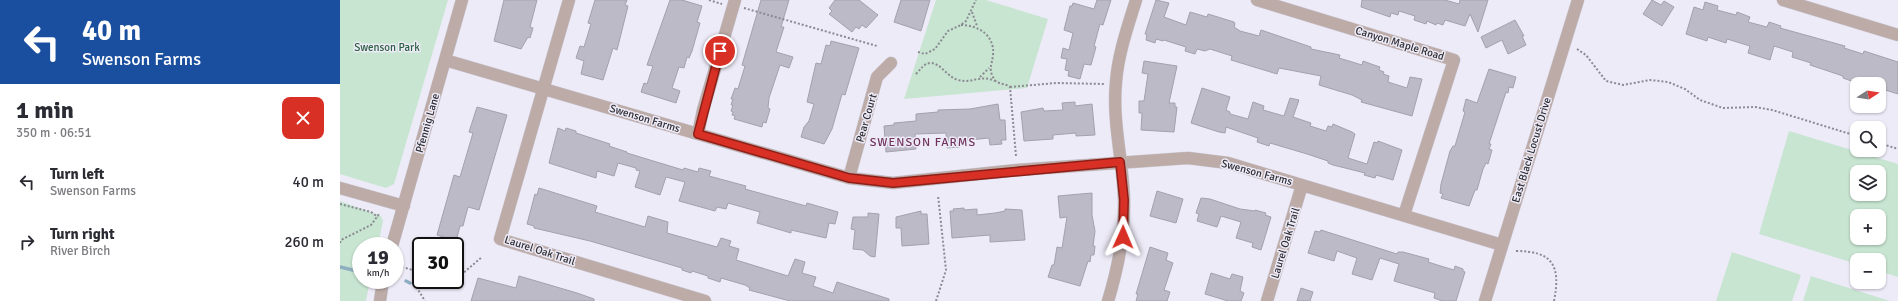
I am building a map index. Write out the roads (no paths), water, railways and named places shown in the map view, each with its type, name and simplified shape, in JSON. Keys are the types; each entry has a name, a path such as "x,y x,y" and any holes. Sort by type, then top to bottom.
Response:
{"street":[{"name":"Pfennig Lane","path":"395,237 462,0"},
{"path":"544,88 569,0"},
{"path":"1108,301 1116,274 1123,237 1124,200 1117,130 1116,82 1125,33 1136,0"},
{"name":"Canyon Maple Road","path":"1257,0 1454,60 1404,215"},
{"name":"East Black Locust Drive","path":"1485,301 1578,0"},
{"path":"1783,0 1898,35"},
{"path":"698,134 703,110 740,4"},
{"name":"Swenson Farms","path":"445,60 849,178 893,183 1120,162 1188,158 1228,163 1502,245"},
{"name":"Pear Court","path":"849,178 877,77 891,63"},
{"name":"Laurel Oak Trail","path":"544,88 500,239 705,301"},
{"name":"Laurel Oak Trail","path":"1267,301 1302,185"},
{"path":"340,188 404,206"},
{"path":"380,301 382,289"}],"waterway":[{"path":"340,267 352,270"},
{"path":"406,281 410,283"}],"district":[{"name":"SWENSON FARMS","path":"923,142"}],"park label":[{"name":"Swenson Park","path":"387,47"}]}
